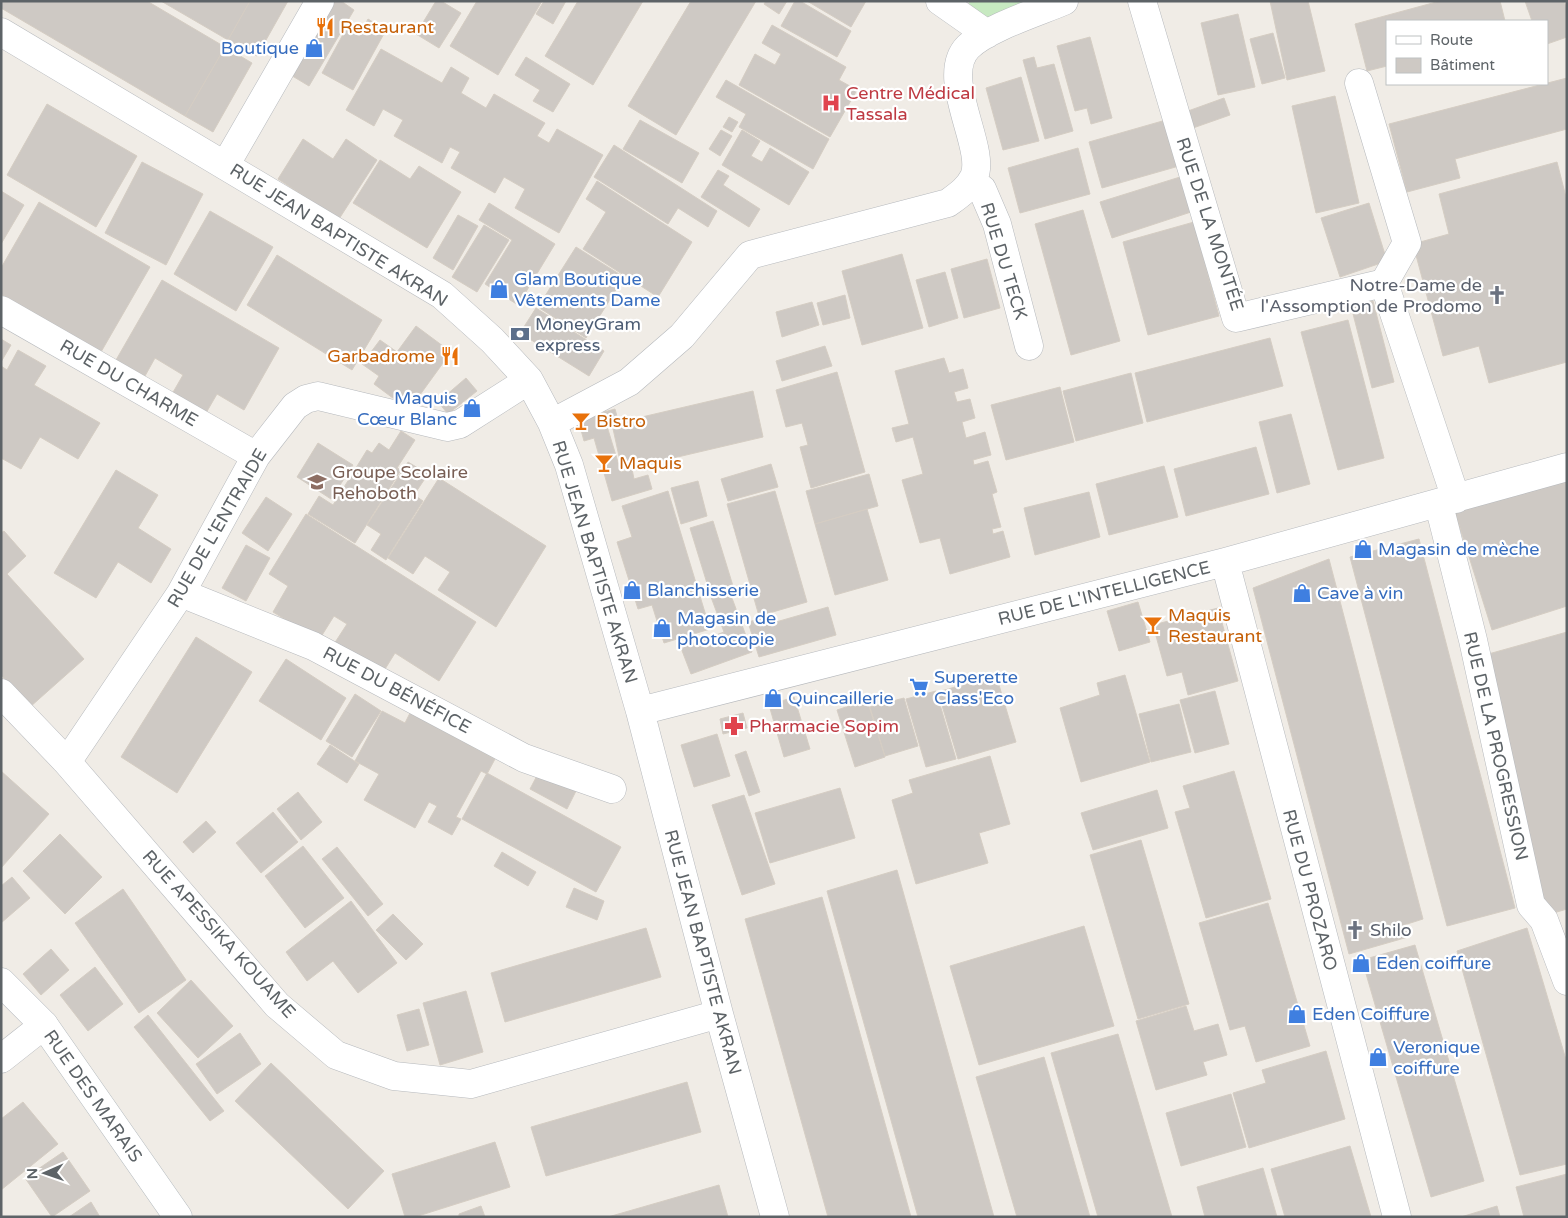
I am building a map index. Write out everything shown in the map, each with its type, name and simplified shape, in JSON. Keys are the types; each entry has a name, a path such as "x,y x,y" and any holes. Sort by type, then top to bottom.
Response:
{"street":[{"path":"226,164 320,1"},
{"path":"940,1 986,34"},
{"path":"552,423 628,382 682,336 750,255 948,203 966,191 976,175 975,155 958,80 960,63 967,48 986,34 1064,1"},
{"name":"RUE DE LA MONTÉE","path":"1142,1 1236,318 1384,284"},
{"name":"RUE JEAN BAPTISTE AKRAN","path":"1,32 226,164 442,295 492,340 529,380 552,423 569,465 640,711 718,1014 775,1217"},
{"path":"1359,83 1407,243 1384,284 1447,502"},
{"name":"RUE DU TECK","path":"971,182 982,189 997,224 1029,346"},
{"name":"RUE DU CHARME","path":"1,310 256,456"},
{"name":"RUE DE L'ENTRAIDE","path":"67,762 181,593 256,456 295,406 318,396 446,427 460,424 529,380"},
{"name":"RUE DE L'INTELLIGENCE","path":"640,711 1224,562 1447,502 1567,467"},
{"name":"RUE DE LA PROGRESSION","path":"1447,502 1473,640 1531,905 1544,920 1567,981"},
{"name":"RUE DU PROZARO","path":"1224,562 1397,1217"},
{"name":"RUE DU BÉNÉFICE","path":"181,593 313,646 524,758 612,789"},
{"name":"RUE APESSIKA KOUAME","path":"1,693 67,762 277,1005 336,1055 394,1076 471,1084 718,1014"},
{"name":"RUE DES MARAIS","path":"1,982 44,1025 178,1217"},
{"path":"1,1059 44,1025"}],"green space":[{"path":"969,1 1039,1 970,29"}],"building":[{"path":"1,1 147,1 225,47 185,116 1,8"},
{"path":"161,1 250,1 228,40"},
{"path":"250,1 288,1 257,56 228,40"},
{"path":"332,1 341,1 354,10 309,86 289,74"},
{"path":"436,1 441,1 461,13 439,48 416,34"},
{"path":"477,1 542,1 498,75 450,46"},
{"path":"544,1 566,1 553,24 536,14"},
{"path":"578,1 643,1 593,85 545,56"},
{"path":"691,1 756,1 676,135 628,106"},
{"path":"766,1 787,1 779,14 764,4"},
{"path":"795,1 800,1 851,31 837,57 781,26"},
{"path":"807,1 866,1 851,27"},
{"path":"1270,1 1308,1 1325,71 1287,80"},
{"path":"1440,1 1500,1 1505,20 1386,20 1386,66 1367,71 1355,24"},
{"path":"1525,1 1564,1 1567,10 1567,37 1548,44 1548,20 1532,20"},
{"path":"1238,14 1255,87 1218,95 1201,23"},
{"path":"368,19 386,30 353,90 322,73 346,29 359,36"},
{"path":"772,25 846,67 839,80 857,90 830,137 739,85 755,54 775,65 781,54 762,43"},
{"path":"1273,33 1285,78 1262,84 1250,39"},
{"path":"1090,37 1112,118 1091,124 1087,108 1075,111 1057,46"},
{"path":"225,47 252,63 213,132 185,116"},
{"path":"381,49 442,83 451,67 469,78 461,93 486,108 494,94 545,123 537,136 549,143 557,129 603,155 559,233 515,208 525,189 504,177 495,193 451,168 460,152 450,147 442,163 394,136 403,120 383,109 374,126 346,110"},
{"path":"526,57 570,84 553,112 533,101 540,90 515,75"},
{"path":"1034,57 1037,68 1054,64 1073,131 1045,139 1023,60"},
{"path":"1021,77 1039,141 1003,150 986,88"},
{"path":"1567,78 1567,129 1455,159 1460,178 1407,192 1389,124 1540,85 1548,85 1548,83"},
{"path":"726,80 829,139 813,169 739,127 746,114 716,97"},
{"path":"1335,96 1359,203 1316,213 1292,106"},
{"path":"1224,98 1230,115 1193,128 1188,111"},
{"path":"47,104 137,156 96,227 7,175"},
{"path":"729,117 738,122 732,132 723,127"},
{"path":"640,120 699,153 682,183 623,149"},
{"path":"1166,120 1179,166 1102,188 1089,142"},
{"path":"721,130 732,136 720,156 709,149"},
{"path":"742,130 760,141 751,156 762,162 770,148 809,172 789,205 722,165"},
{"path":"303,139 333,159 346,139 377,160 339,219 278,179"},
{"path":"614,145 717,211 708,227 678,208 668,224 594,177"},
{"path":"1078,148 1090,194 1020,213 1008,168"},
{"path":"380,160 410,179 419,166 461,192 427,248 353,203"},
{"path":"142,162 203,194 166,265 105,233"},
{"name":"Notre-Dame de l'Assomption de Prodomo","path":"1557,162 1567,201 1567,362 1489,383 1479,346 1443,356 1413,244 1449,234 1439,194"},
{"path":"718,170 729,176 723,185 760,209 749,227 701,197"},
{"path":"1180,177 1191,212 1112,238 1100,202"},
{"path":"597,181 692,242 658,297 583,249 606,212 586,199"},
{"path":"1,191 24,205 1,244"},
{"path":"39,202 150,267 101,352 1,294 1,268"},
{"path":"489,203 555,244 518,305 485,284 512,240 479,220"},
{"path":"1369,203 1387,261 1340,277 1321,218"},
{"path":"1083,210 1120,341 1071,355 1035,224"},
{"path":"210,211 273,247 236,311 174,274"},
{"path":"458,215 478,226 453,270 433,258"},
{"path":"1194,222 1219,316 1148,335 1123,242"},
{"path":"484,225 509,240 477,292 452,277"},
{"path":"576,247 624,277 586,338 538,307"},
{"path":"902,254 923,328 862,345 842,271"},
{"path":"277,255 382,320 352,370 247,305"},
{"path":"987,259 1000,308 964,318 951,269"},
{"path":"945,272 958,318 929,327 916,280"},
{"path":"162,280 279,348 244,410 217,394 206,413 172,394 183,375 155,358 145,376 116,360"},
{"path":"845,295 850,318 823,325 817,303"},
{"path":"1373,301 1394,382 1372,388 1351,306"},
{"path":"812,302 819,325 782,337 776,312"},
{"path":"536,308 604,351 589,376 520,333"},
{"path":"1348,320 1384,458 1338,470 1301,332"},
{"path":"416,326 451,352 409,410 374,384 379,376 362,364 380,340 397,352"},
{"path":"1270,338 1283,386 1147,422 1135,373"},
{"path":"1,339 11,345 1,362"},
{"path":"825,346 832,366 782,381 776,361"},
{"path":"18,350 46,366 34,385 100,423 78,459 40,437 21,469 1,458 1,366 7,370"},
{"path":"944,358 949,373 963,369 968,388 954,392 957,402 970,399 975,418 962,422 966,438 985,432 991,455 973,460 974,465 988,461 997,492 992,494 1001,527 992,529 993,534 1003,531 1010,557 950,574 940,538 920,543 902,480 923,474 913,437 896,442 892,428 909,424 895,371"},
{"path":"837,372 865,472 811,488 800,447 808,445 802,423 786,427 776,390"},
{"path":"1131,373 1143,423 1076,441 1063,391"},
{"path":"466,378 477,391 448,414 438,402"},
{"path":"1060,387 1074,442 1006,460 991,405"},
{"path":"753,391 763,437 622,470 612,424"},
{"path":"615,409 618,420 606,423 621,472 632,469 634,479 648,475 652,489 612,501 594,438 584,441 578,419"},
{"path":"1291,414 1310,484 1277,493 1259,422"},
{"path":"401,431 415,440 397,468 401,470 355,543 308,514 319,496 333,505 367,450 372,453 379,443 389,450"},
{"path":"318,443 353,465 331,499 297,477"},
{"path":"1256,447 1269,494 1186,516 1174,469"},
{"path":"408,462 428,474 414,495 423,501 386,560 371,550 381,534 367,525"},
{"path":"771,464 778,487 728,501 721,479"},
{"path":"1164,466 1178,517 1109,535 1096,484"},
{"path":"116,470 158,495 138,528 171,549 151,583 118,562 96,598 54,573"},
{"path":"869,474 878,506 815,524 806,491"},
{"path":"1567,477 1567,606 1492,630 1455,512"},
{"path":"439,478 546,546 496,627 438,590 450,572 425,556 413,574 388,558"},
{"path":"698,481 707,516 681,524 671,488"},
{"path":"668,491 710,629 664,643 652,605 638,609 617,542 632,537 622,506"},
{"path":"775,491 807,602 759,616 727,504"},
{"path":"1089,492 1100,537 1035,555 1024,508"},
{"path":"266,497 292,514 268,551 242,533"},
{"path":"867,509 888,580 835,595 815,524"},
{"path":"306,514 476,622 439,681 395,653 382,674 334,644 347,624 334,616 319,640 273,612 288,586 269,574"},
{"path":"713,521 733,586 710,593 690,528"},
{"path":"4,531 26,556 7,574 84,659 30,707 1,675 1,533"},
{"path":"1419,539 1515,908 1447,926 1350,557"},
{"path":"246,545 270,558 246,601 222,588"},
{"path":"1329,559 1423,919 1404,925 1408,937 1349,954 1253,588"},
{"path":"729,590 752,652 691,674 681,648 724,632 711,597"},
{"path":"1138,602 1150,642 1119,651 1107,611"},
{"path":"828,607 836,635 759,657 748,622 774,615 776,622"},
{"path":"1218,608 1238,681 1188,695 1182,672 1167,676 1153,625"},
{"path":"1567,632 1567,909 1540,917 1467,660"},
{"path":"196,637 252,672 177,793 121,757"},
{"path":"286,659 346,698 321,740 259,701"},
{"path":"996,675 1016,742 958,759 938,692"},
{"path":"1125,675 1150,762 1081,782 1060,708 1100,695 1097,683"},
{"path":"936,691 956,759 926,767 906,699"},
{"path":"1215,691 1229,744 1195,753 1180,700"},
{"path":"355,694 381,711 352,757 326,741"},
{"path":"794,697 810,749 784,757 769,705"},
{"path":"904,698 918,746 885,756 870,707"},
{"path":"867,700 885,757 855,767 837,710"},
{"path":"1179,704 1191,752 1151,762 1139,714"},
{"path":"382,711 405,723 410,713 495,759 487,774 481,771 456,817 461,819 452,835 428,822 437,806 429,802 415,828 364,800 379,774 355,761"},
{"path":"743,713 747,728 723,734 720,719"},
{"path":"717,734 730,776 694,787 681,745"},
{"path":"330,745 359,764 347,783 317,764"},
{"path":"746,751 760,792 749,796 735,755"},
{"path":"990,756 1010,824 979,833 988,863 916,884 892,800 913,793 909,780"},
{"path":"541,768 578,787 567,809 530,789"},
{"path":"1,771 49,814 1,868"},
{"path":"1234,771 1271,899 1206,918 1175,812 1190,808 1183,786"},
{"path":"487,773 621,847 596,892 462,819"},
{"path":"840,788 855,838 770,863 755,813"},
{"path":"1157,790 1168,828 1093,850 1081,813"},
{"path":"298,792 322,822 301,840 277,809"},
{"path":"744,795 775,884 742,895 712,805"},
{"path":"273,812 298,842 261,873 236,843"},
{"path":"206,821 216,832 193,853 183,842"},
{"path":"60,834 102,877 65,914 23,871"},
{"path":"1141,840 1189,1004 1138,1019 1090,855"},
{"path":"303,846 344,898 305,928 265,876"},
{"path":"337,847 383,904 368,916 322,859"},
{"path":"502,852 536,872 528,886 494,866"},
{"path":"897,870 994,1217 918,1217 827,891"},
{"path":"12,877 30,898 1,923 1,886"},
{"path":"574,888 604,901 597,920 566,907"},
{"path":"123,889 186,980 139,1013 75,923"},
{"path":"822,897 911,1217 828,1217 745,919"},
{"path":"351,901 397,963 358,993 333,961 307,981 286,952"},
{"path":"1268,903 1310,1046 1256,1062 1245,1026 1230,1030 1199,923"},
{"path":"393,914 423,944 406,960 376,930"},
{"path":"1084,926 1114,1026 979,1065 950,966"},
{"path":"646,928 661,977 505,1022 491,973"},
{"path":"1527,928 1567,1063 1567,1164 1520,1175 1457,951"},
{"path":"1415,945 1484,1181 1431,1197 1362,960"},
{"path":"51,949 69,970 41,995 23,974"},
{"path":"95,967 123,1004 88,1031 60,995"},
{"path":"191,980 233,1026 198,1058 157,1013"},
{"path":"466,991 483,1052 440,1065 423,1003"},
{"path":"1186,1006 1194,1031 1218,1024 1227,1055 1203,1062 1207,1075 1156,1090 1136,1021"},
{"path":"419,1009 429,1045 407,1051 397,1015"},
{"path":"148,1015 224,1111 210,1121 134,1027"},
{"path":"240,1033 261,1064 217,1094 196,1064"},
{"path":"1118,1034 1172,1217 1098,1217 1051,1053"},
{"path":"1326,1051 1345,1119 1249,1148 1233,1093 1266,1083 1262,1070"},
{"path":"1044,1057 1090,1217 1017,1217 976,1077"},
{"path":"271,1063 384,1171 348,1209 235,1101"},
{"path":"687,1082 701,1132 546,1176 531,1127"},
{"path":"1231,1094 1246,1147 1181,1166 1166,1113"},
{"path":"23,1102 58,1144 1,1190 1,1119"},
{"path":"495,1142 510,1187 415,1217 405,1217 392,1174"},
{"path":"1350,1146 1371,1217 1285,1217 1271,1169"},
{"path":"63,1152 90,1191 52,1217 25,1178"},
{"path":"1263,1168 1277,1217 1205,1217 1197,1187"},
{"path":"1567,1174 1567,1217 1524,1217 1516,1187"},
{"path":"719,1185 728,1217 608,1217"},
{"path":"91,1202 100,1217 69,1217"},
{"path":"481,1206 485,1217 459,1217 459,1214"},
{"path":"1497,1206 1500,1217 1461,1217"}],"place":[{"name":"Restaurant","path":"325,27"},
{"name":"Boutique","path":"314,48"},
{"name":"Centre Médical Tassala","path":"831,103"},
{"name":"Glam Boutique Vêtements Dame","path":"499,289"},
{"name":"Notre-Dame de l'Assomption de Prodomo","path":"1497,295"},
{"name":"MoneyGram express","path":"520,334"},
{"name":"Garbadrome","path":"450,356"},
{"name":"Maquis Cœur Blanc","path":"472,408"},
{"name":"Bistro","path":"581,421"},
{"name":"Maquis","path":"604,463"},
{"name":"Groupe Scolaire Rehoboth","path":"317,482"},
{"name":"Magasin de mèche","path":"1363,549"},
{"name":"Blanchisserie","path":"632,590"},
{"name":"Cave à vin","path":"1302,593"},
{"name":"Maquis Restaurant","path":"1153,625"},
{"name":"Magasin de photocopie","path":"662,628"},
{"name":"Superette Class'Eco","path":"919,687"},
{"name":"Quincaillerie","path":"773,698"},
{"name":"Pharmacie Sopim","path":"734,726"},
{"name":"Shilo","path":"1355,930"},
{"name":"Eden coiffure","path":"1361,963"},
{"name":"Eden Coiffure","path":"1297,1014"},
{"name":"Veronique coiffure","path":"1378,1057"}]}
